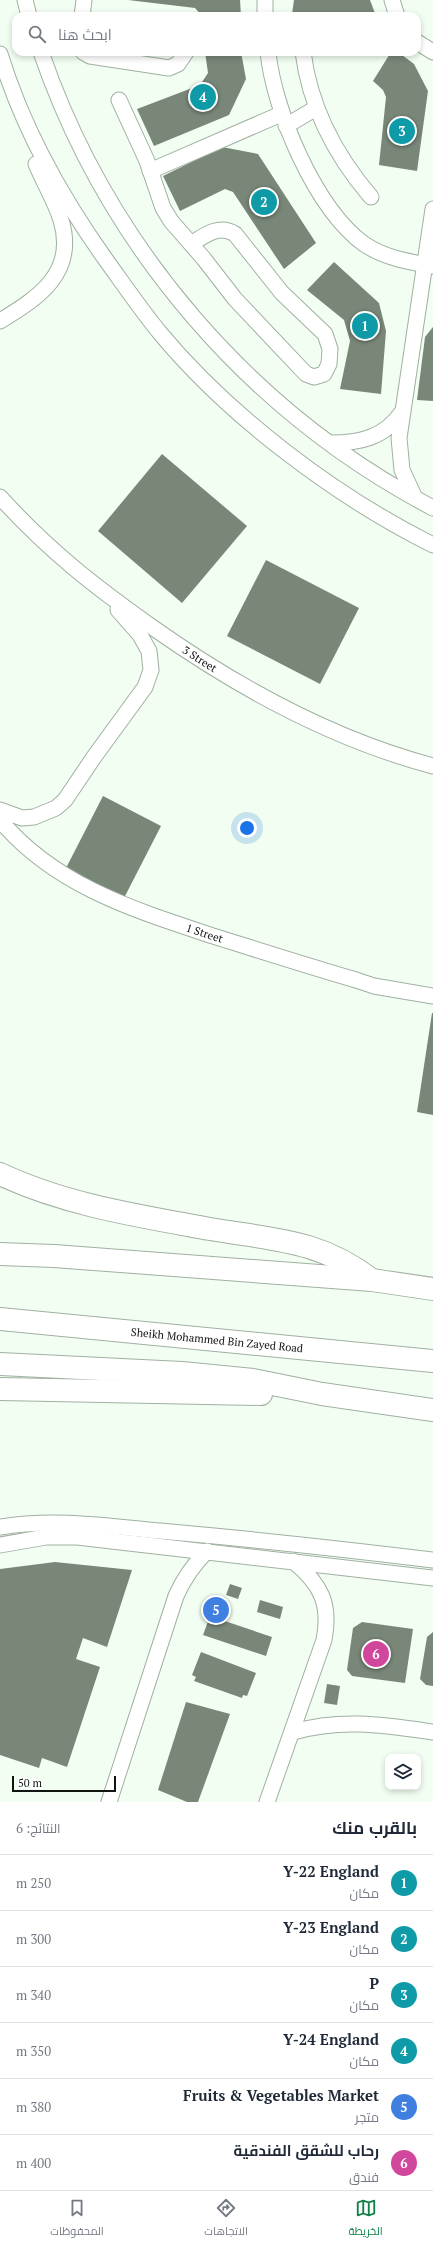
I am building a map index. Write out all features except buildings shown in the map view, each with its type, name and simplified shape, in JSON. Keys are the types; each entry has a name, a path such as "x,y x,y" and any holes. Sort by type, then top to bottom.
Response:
{"highway":[{"path":"0,1174 43,1191 104,1209 237,1234 292,1241 309,1246 342,1260 372,1280"},
{"path":"0,1254 54,1256 372,1280 433,1289"},
{"name":"Sheikh Mohammed Bin Zayed Road","path":"0,1319 433,1361"},
{"path":"0,1364 182,1373 245,1379 322,1394 433,1410"},
{"path":"0,1389 322,1394"}],"street":[{"path":"25,0 28,12"},
{"path":"83,12 84,0"},
{"path":"264,0 265,12"},
{"path":"421,44 433,52"},
{"path":"0,54 13,90 40,153 74,213 136,302 188,364 216,392 277,445 384,519 433,545"},
{"path":"42,56 64,114 81,150 118,215 143,254 185,308 216,343 271,395 330,443 363,467 433,508"},
{"path":"90,56 168,68 178,64 183,56"},
{"path":"269,56 273,86 284,120 301,159 319,190 353,234 378,252 393,258 429,265"},
{"path":"304,56 316,108 344,163 371,197"},
{"path":"0,321 44,292 60,266 64,251 64,236 61,220 30,150 13,90"},
{"path":"119,100 150,171 163,208 180,233 191,244 235,299 306,374 314,377 324,374 329,364 330,349 325,334 282,292 236,234 226,230 216,230 191,244"},
{"path":"150,171 316,108"},
{"path":"416,499 405,480 399,459 399,438 402,412 429,265 433,209"},
{"path":"330,443 356,442 374,437 389,428 402,412"},
{"name":"3 Street","path":"0,497 47,546 101,591 185,650 279,706 306,719 433,766"},
{"path":"0,810 22,818 34,817 56,808 65,800 94,757 145,688 151,670 150,656 145,642 101,591"},
{"name":"1 Street","path":"0,820 41,859 62,874 107,899 200,931 374,986 433,996"},
{"path":"0,1527 36,1522 71,1523 273,1541 433,1560"},
{"path":"0,1545 46,1537 77,1537 433,1578"},
{"path":"109,1802 176,1596 183,1579 194,1564 207,1551"},
{"path":"267,1802 293,1732 324,1640 327,1625 326,1609 320,1590 309,1574 293,1561"},
{"path":"293,1732 324,1724 349,1723 433,1732"}],"place":[{"name":"Y-24 England","path":"203,97"},
{"name":"P","path":"402,131"},
{"name":"Y-23 England","path":"264,202"},
{"name":"Y-22 England","path":"365,326"},
{"name":"Fruits & Vegetables Market","path":"216,1610"},
{"name":"رحاب للشقق الفندقية","path":"376,1654"}]}
